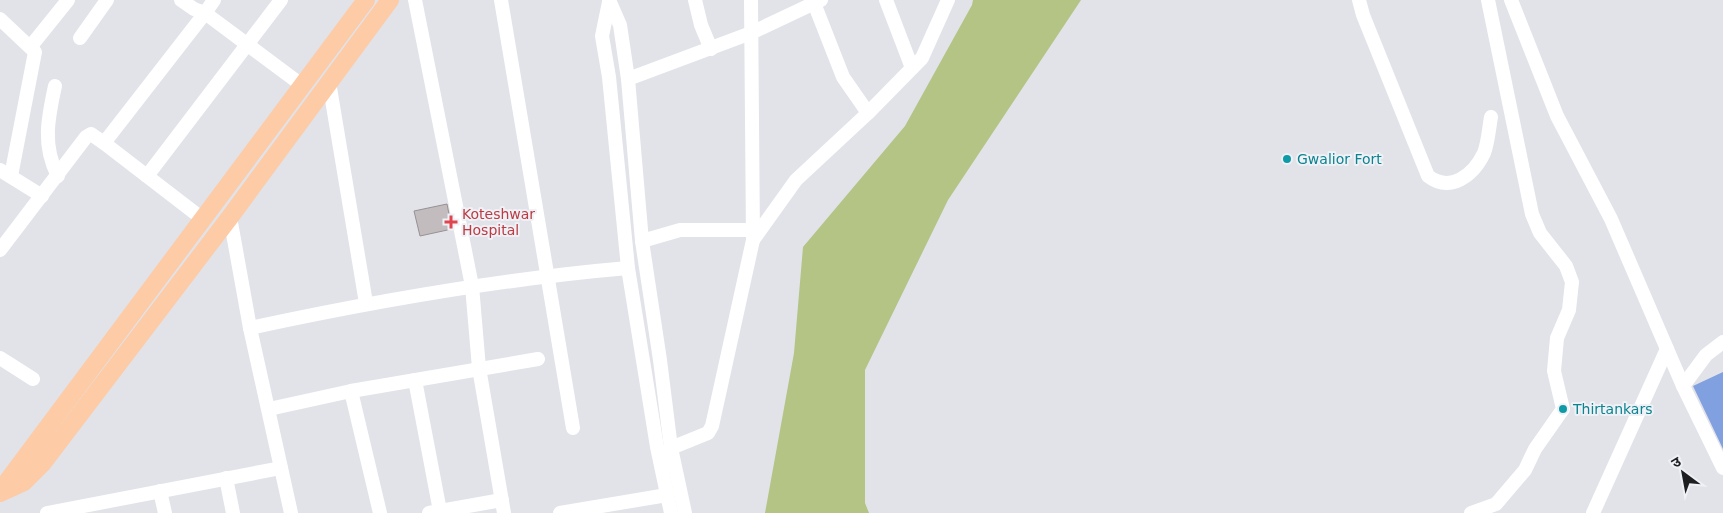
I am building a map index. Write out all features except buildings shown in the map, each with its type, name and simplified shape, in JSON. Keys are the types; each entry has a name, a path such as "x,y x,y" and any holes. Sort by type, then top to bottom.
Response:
{"main road":[{"path":"0,492 366,0"},
{"path":"0,492 24,482 42,464 230,217 390,0"}],"street":[{"path":"31,46 68,0"},
{"path":"80,38 107,0"},
{"path":"181,0 194,9 205,13 303,86"},
{"path":"104,143 214,0"},
{"path":"147,176 281,0"},
{"path":"414,0 472,286 479,368 503,506 434,512 415,380"},
{"path":"501,0 573,428"},
{"path":"695,0 701,25 711,49"},
{"path":"671,448 708,433 712,426 753,235 751,0"},
{"path":"886,0 912,68"},
{"path":"753,235 796,180 868,113 922,58 948,0"},
{"path":"1359,0 1363,15 1428,176 1437,183 1448,184 1463,178 1484,152 1491,117"},
{"path":"1471,513 1496,504 1525,470 1535,449 1563,410 1554,371 1557,338 1569,310 1572,282 1566,266 1540,233 1532,214 1488,0"},
{"path":"1511,0 1557,116 1611,219 1683,386 1723,468"},
{"path":"609,1 620,25 628,79 642,241 671,448 685,513"},
{"path":"609,1 602,36 609,77 628,268 671,513"},
{"path":"628,79 711,49 817,2 843,77 868,113"},
{"path":"0,19 31,46 35,52 6,173 42,196"},
{"path":"330,82 366,303"},
{"path":"55,86 47,123 50,161 58,176"},
{"path":"0,250 86,137 91,134 204,220"},
{"path":"230,217 250,328 291,513"},
{"path":"642,241 680,230 753,235"},
{"path":"250,328 366,303 472,286 548,275 628,268"},
{"path":"1683,386 1706,355 1723,342"},
{"path":"1594,513 1667,349"},
{"path":"0,358 33,379"},
{"path":"269,408 351,391 538,359"},
{"path":"351,391 380,513"},
{"path":"47,513 99,508 160,491 281,468"},
{"path":"226,478 233,513"},
{"path":"160,491 165,513"},
{"path":"560,513 667,495"}],"green space":[{"path":"973,0 1081,0 948,200 865,370 865,503 869,513 765,513 794,353 803,247 905,126"}],"water":[{"path":"1723,372 1723,449 1693,386"}],"place":[{"name":"Gwalior Fort","path":"1287,159"},
{"name":"Koteshwar Hospital","path":"451,222"},
{"name":"Thirtankars","path":"1563,409"}]}
